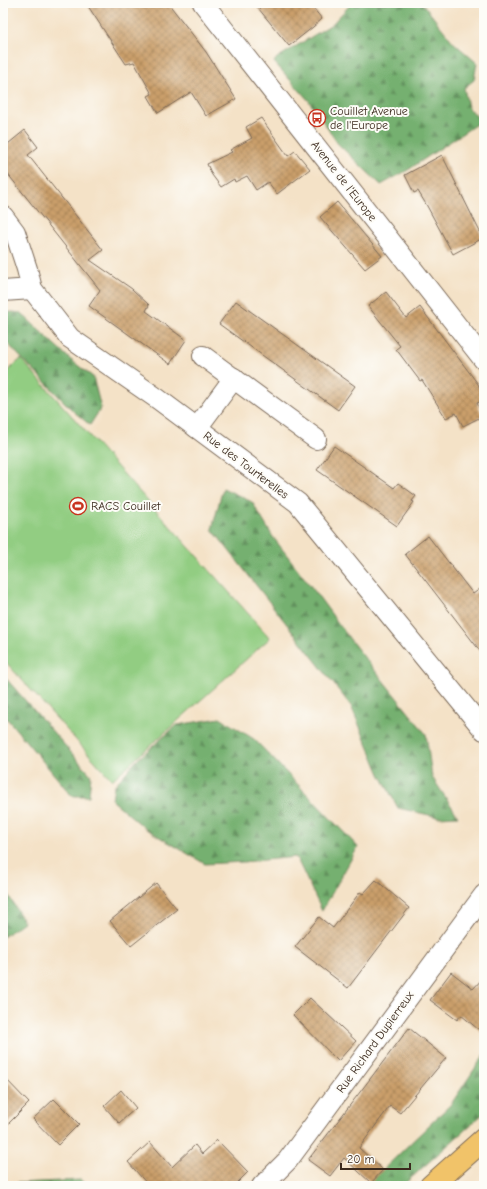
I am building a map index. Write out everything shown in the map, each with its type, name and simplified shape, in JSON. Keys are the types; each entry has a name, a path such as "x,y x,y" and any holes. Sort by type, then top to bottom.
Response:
{"highway":[{"path":"432,1186 484,1139"}],"street":[{"name":"Avenue de l'Europe","path":"203,3 484,360"},
{"name":"Rue des Tourterelles","path":"3,216 15,232 32,289 70,338 158,399 298,504 484,730"},
{"path":"3,291 32,289"},
{"path":"203,356 316,439"},
{"path":"197,428 234,378"},
{"name":"Rue Richard Dupierreux","path":"262,1186 288,1160 484,895"}],"green space":[{"path":"352,3 422,3 453,42 477,63 474,80 464,88 468,107 481,121 408,170 381,185 338,144 309,101 274,62 277,58 332,24"},
{"path":"3,313 21,313 71,360 93,377 101,408 90,425 73,411 6,342 3,341"},
{"name":"RACS Couillet","path":"21,359 270,638 112,780 3,659 3,375"},
{"path":"223,488 252,502 273,537 352,642 426,734 432,777 458,816 438,817 398,808 380,774 351,706 212,529"},
{"path":"3,675 91,775 89,796 72,796 3,714"},
{"path":"220,718 254,739 358,847 322,911 296,857 205,864 146,829 112,800 114,786 137,760 177,725"},
{"path":"3,886 24,922 3,937"},
{"path":"484,1055 484,1113 402,1186 366,1186 451,1104"},
{"path":"81,1180 88,1186 11,1186 17,1183"}],"building":[{"path":"86,3 168,3 206,52 236,99 206,116 191,92 158,113 148,96 152,94 134,62 126,64"},
{"path":"254,3 309,3 322,19 289,46"},
{"path":"261,118 288,156 295,151 310,169 277,194 268,182 256,190 247,176 235,182 234,179 221,187 212,175 207,164 232,152 230,150 252,138 246,127"},
{"path":"25,130 38,147 28,155 103,250 90,260 132,289 149,305 146,311 186,340 170,364 89,306 100,290 3,168 3,148"},
{"path":"442,155 483,238 453,254 418,191 414,193 405,175"},
{"path":"337,202 382,256 365,269 320,217"},
{"path":"386,292 406,318 420,307 478,384 484,400 477,403 483,416 463,426 456,413 446,418 422,380 420,381 396,349 400,346 368,306"},
{"path":"236,301 355,386 338,410 219,324"},
{"path":"334,446 394,488 398,483 416,496 412,501 414,502 397,526 317,470"},
{"path":"428,536 473,594 484,586 484,656 405,554"},
{"path":"376,880 409,908 348,988 295,947 319,917 333,928 360,892 363,894"},
{"path":"156,883 177,909 131,946 110,921"},
{"path":"451,972 473,989 484,977 484,1034 461,1015 457,1020 430,1000"},
{"path":"310,998 356,1041 338,1061 293,1015"},
{"path":"409,1028 446,1058 400,1113 390,1106 359,1148 383,1170 371,1183 344,1158 330,1176 308,1160"},
{"path":"3,1076 29,1103 3,1129"},
{"path":"121,1090 136,1108 119,1123 104,1106"},
{"path":"54,1099 79,1124 58,1145 33,1119"},
{"path":"217,1140 248,1172 234,1186 149,1186 128,1162 150,1142 172,1167 195,1145 202,1154"}],"place":[{"name":"Couillet Avenue de l'Europe","path":"317,118"},
{"name":"RACS Couillet","path":"78,506"}]}
